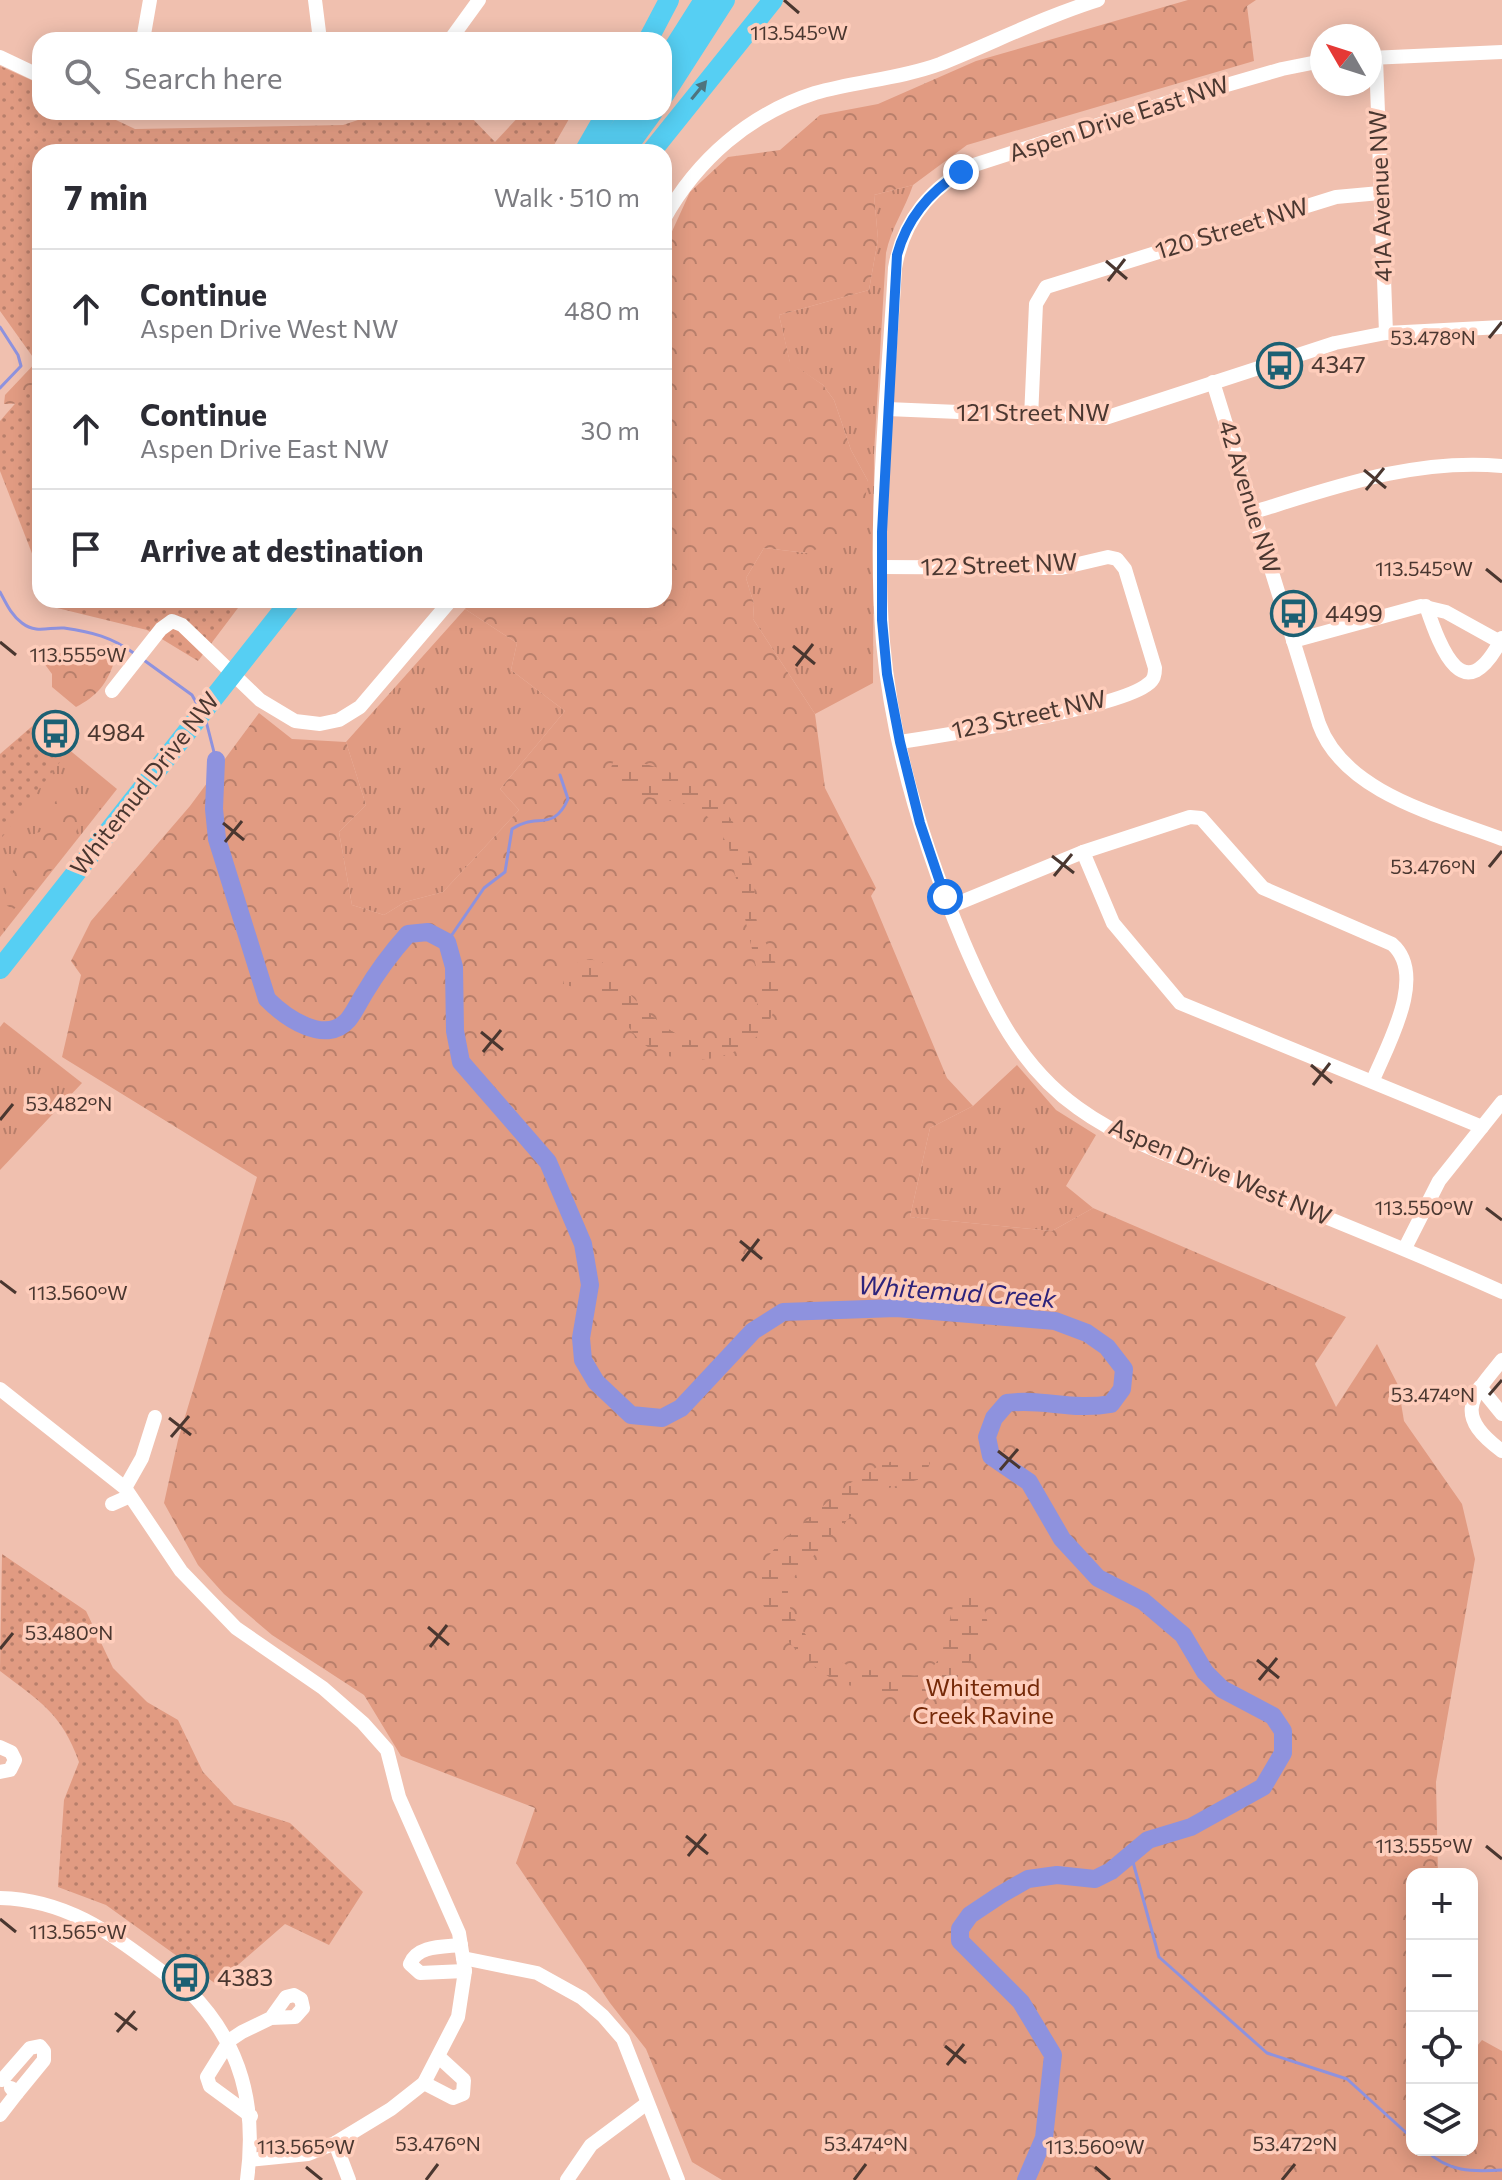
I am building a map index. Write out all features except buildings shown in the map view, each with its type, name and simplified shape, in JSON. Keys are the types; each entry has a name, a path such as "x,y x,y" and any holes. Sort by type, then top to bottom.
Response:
{"highway":[{"path":"652,32 669,0"},
{"path":"672,50 704,0"},
{"path":"672,83 725,0"},
{"path":"657,144 773,0"},
{"path":"589,144 602,120"},
{"path":"610,144 626,120"},
{"path":"630,144 647,120"},
{"name":"Whitemud Drive NW","path":"265,627 276,608"},
{"name":"Whitemud Drive NW","path":"0,952 52,894 283,608"},
{"name":"Whitemud Drive NW","path":"0,969 52,894"}],"street":[{"path":"144,32 150,0"},
{"path":"315,0 319,32"},
{"path":"456,32 479,0"},
{"path":"672,208 701,166 737,132 764,116 815,93 939,64 1035,21 1098,0"},
{"path":"1382,58 1502,52"},
{"path":"0,57 32,72"},
{"name":"Aspen Drive East NW","path":"926,200 947,181 974,165 1185,97 1310,63"},
{"name":"41A Avenue NW","path":"1375,96 1386,333"},
{"name":"120 Street NW","path":"1031,418 1036,304 1041,292 1052,284 1336,197 1380,193"},
{"name":"Aspen Drive West NW","path":"926,200 911,220 897,255 880,567 885,659 900,742 920,823 949,907 1003,1028 1043,1077 1078,1108 1157,1150 1405,1248 1502,1292"},
{"name":"121 Street NW","path":"887,409 1031,418 1105,418 1335,343 1386,333 1502,327"},
{"name":"42 Avenue NW","path":"1213,382 1322,732 1330,748 1347,769 1369,785 1502,839"},
{"path":"1254,512 1379,473 1432,467 1502,466"},
{"name":"122 Street NW","path":"880,567 1054,568 1108,557 1117,559 1125,569 1142,619 1154,662 1154,679"},
{"path":"1293,641 1408,607 1426,606 1501,640 1482,669 1463,670 1445,657 1426,606"},
{"path":"112,691 161,629 169,622 177,622 260,700 295,721 320,724 339,720 360,707 444,608"},
{"name":"123 Street NW","path":"900,742 1088,705 1141,689 1154,679"},
{"path":"949,907 1083,852 1190,817 1206,821 1263,888 1399,950 1406,996 1373,1080"},
{"path":"1083,852 1113,923 1172,998 1200,1014 1373,1080 1482,1127"},
{"path":"1405,1248 1439,1181 1502,1102"},
{"path":"1502,1360 1471,1403 1472,1416 1502,1451"},
{"path":"1480,1387 1502,1414"},
{"path":"0,1389 128,1492 181,1571 236,1628 323,1688 363,1723 387,1750 399,1797 438,1879 463,1958 458,2017 440,2058 424,2083 391,2109 335,2143 308,2154 250,2160"},
{"path":"112,1504 128,1492 155,1417"},
{"path":"0,1747 11,1752 15,1760 10,1770 0,1772"},
{"path":"0,1898 50,1903 77,1914 189,1991 230,2040 251,2116 247,2180"},
{"path":"463,1958 537,1973 582,1998 623,2039 678,2180"},
{"path":"251,2116 207,2082 208,2073 230,2040 271,2018"},
{"path":"0,2115 44,2060 44,2051 40,2046 30,2048 1,2080 17,2093"},
{"path":"424,2083 453,2098 463,2094 464,2080 440,2058"},
{"path":"567,2180 591,2145 646,2104"},
{"path":"335,2143 351,2179"}],"green space":[{"name":"Whitemud Creek Ravine","path":"1188,0 1256,0 1247,6 1254,61 967,145 913,185 874,195 878,239 869,290 779,315 790,362 823,385 834,400 851,450 868,481 860,532 807,553 764,548 746,578 754,604 753,619 815,714 825,788 876,888 871,896 947,1078 973,1106 930,1128 910,1217 1052,1231 1093,1208 1346,1317 1315,1364 1336,1407 1377,1344 1398,1385 1404,1421 1462,1504 1475,1559 1436,1782 1438,1868 1406,1868 1406,2156 1478,2156 1478,2045 1482,2040 1502,2051 1502,2180 722,2180 692,2162 646,2049 610,2003 516,1863 535,1808 401,1756 364,1695 272,1635 224,1594 198,1565 164,1503 178,1440 257,1177 62,1057 81,975 71,961 91,921 190,806 259,713 292,739 346,742 366,805 339,832 352,905 384,915 405,902 443,892 519,810 500,789 565,711 511,670 517,643 466,608 672,608 672,231 690,192 728,157 780,150 820,115 878,104 976,61"},
{"path":"0,66 32,80 32,120 116,120 135,129 343,125 358,120 474,120 495,142 516,120 568,120 555,144 32,144 32,356 0,311"},
{"path":"913,185 886,253 874,453 873,683 815,714 753,619 754,604 746,578 764,548 807,553 868,481 851,450 834,400 823,385 790,363 779,315 869,290 878,239 874,195"},
{"path":"32,366 32,403 4,404 5,395"},
{"path":"32,384 32,553 0,471 0,421"},
{"path":"57,608 238,608 198,661 147,630"},
{"path":"465,609 517,643 511,670 565,711 500,789 519,810 443,892 405,902 384,915 352,905 339,832 366,805 346,742"},
{"path":"48,650 93,653 114,662 100,689 76,707 52,687 52,674 41,659"},
{"path":"37,722 63,758 0,840 0,754"},
{"path":"56,739 117,789 0,937 0,810"},
{"path":"623,759 668,772 706,793 722,808 746,846 753,869 758,925 778,973 778,997 771,1018 759,1035 723,1056 679,1058 657,1052 639,1039 602,995 593,989 564,984 563,976 576,964 585,960 602,962 661,1024 680,1036 698,1042 717,1042 735,1033 752,1015 762,993 729,848 716,826 703,813 688,805 624,789 608,777 613,762"},
{"path":"68,787 79,799 81,814 66,850 39,885 14,909 3,904 15,864 36,833 48,830 42,817"},
{"path":"4,1022 82,1083 0,1170 0,1027"},
{"path":"1017,1065 1056,1110 1096,1135 1066,1186 1093,1208 1052,1231 910,1217 930,1128 973,1106"},
{"path":"910,1458 926,1458 930,1463 924,1478 889,1488 865,1501 790,1581 790,1608 804,1633 827,1654 857,1669 910,1675 925,1673 935,1665 941,1654 955,1601 968,1580 979,1588 988,1624 963,1674 951,1687 941,1692 910,1696 844,1684 821,1671 780,1632 761,1599 757,1584 760,1570 779,1544 855,1480 881,1465"},
{"path":"2,1554 86,1611 113,1668 147,1702 178,1720 203,1772 234,1805 290,1823 363,1892 329,1945 285,1924 216,1984 106,1905 58,1887 64,1800 79,1762 57,1719 0,1671"}],"waterway":[{"name":"Whitemud Creek","path":"0,327 18,355 21,366 0,388"},
{"name":"Whitemud Creek","path":"0,592 12,613 27,626 37,629 64,628 93,634 110,639 135,654"},
{"name":"Whitemud Creek","path":"141,658 192,695 197,704"},
{"name":"Whitemud Creek","path":"206,721 216,760"},
{"name":"Whitemud Creek","path":"216,760 214,809 217,839 267,999 284,1014 317,1030 339,1027 348,1020 379,970 408,934 428,932 447,942 454,967 455,1031 461,1062 548,1162 583,1244 590,1285 581,1338 583,1360 596,1382 631,1415 662,1418 681,1408 753,1331 783,1312 896,1308 1055,1321 1087,1333 1107,1347 1124,1369 1122,1389 1111,1404 1007,1403 994,1418 987,1437 991,1456 1029,1482 1062,1539 1098,1578 1143,1601 1183,1635 1205,1672 1222,1689 1273,1716 1283,1731 1283,1753 1263,1787 1191,1827 1148,1840 1111,1871 1095,1879 1057,1875 1028,1879 970,1915 960,1929 960,1941 1021,2002 1053,2055 1044,2138 1026,2180"},
{"path":"447,942 484,888 505,872 512,829 521,824 550,819 562,809 568,799 560,775"},
{"path":"1130,1851 1159,1957 1267,2053 1347,2079 1406,2133"},
{"path":"1433,2156 1461,2169 1502,2170"}],"place":[{"name":"4347","path":"1280,365"},
{"name":"4499","path":"1294,614"},
{"name":"4984","path":"56,733"},
{"name":"4383","path":"186,1978"}],"route":[{"path":"945,897 920,823 898,730 885,659 880,567 897,255 905,232 919,209 936,189 961,172"}]}
